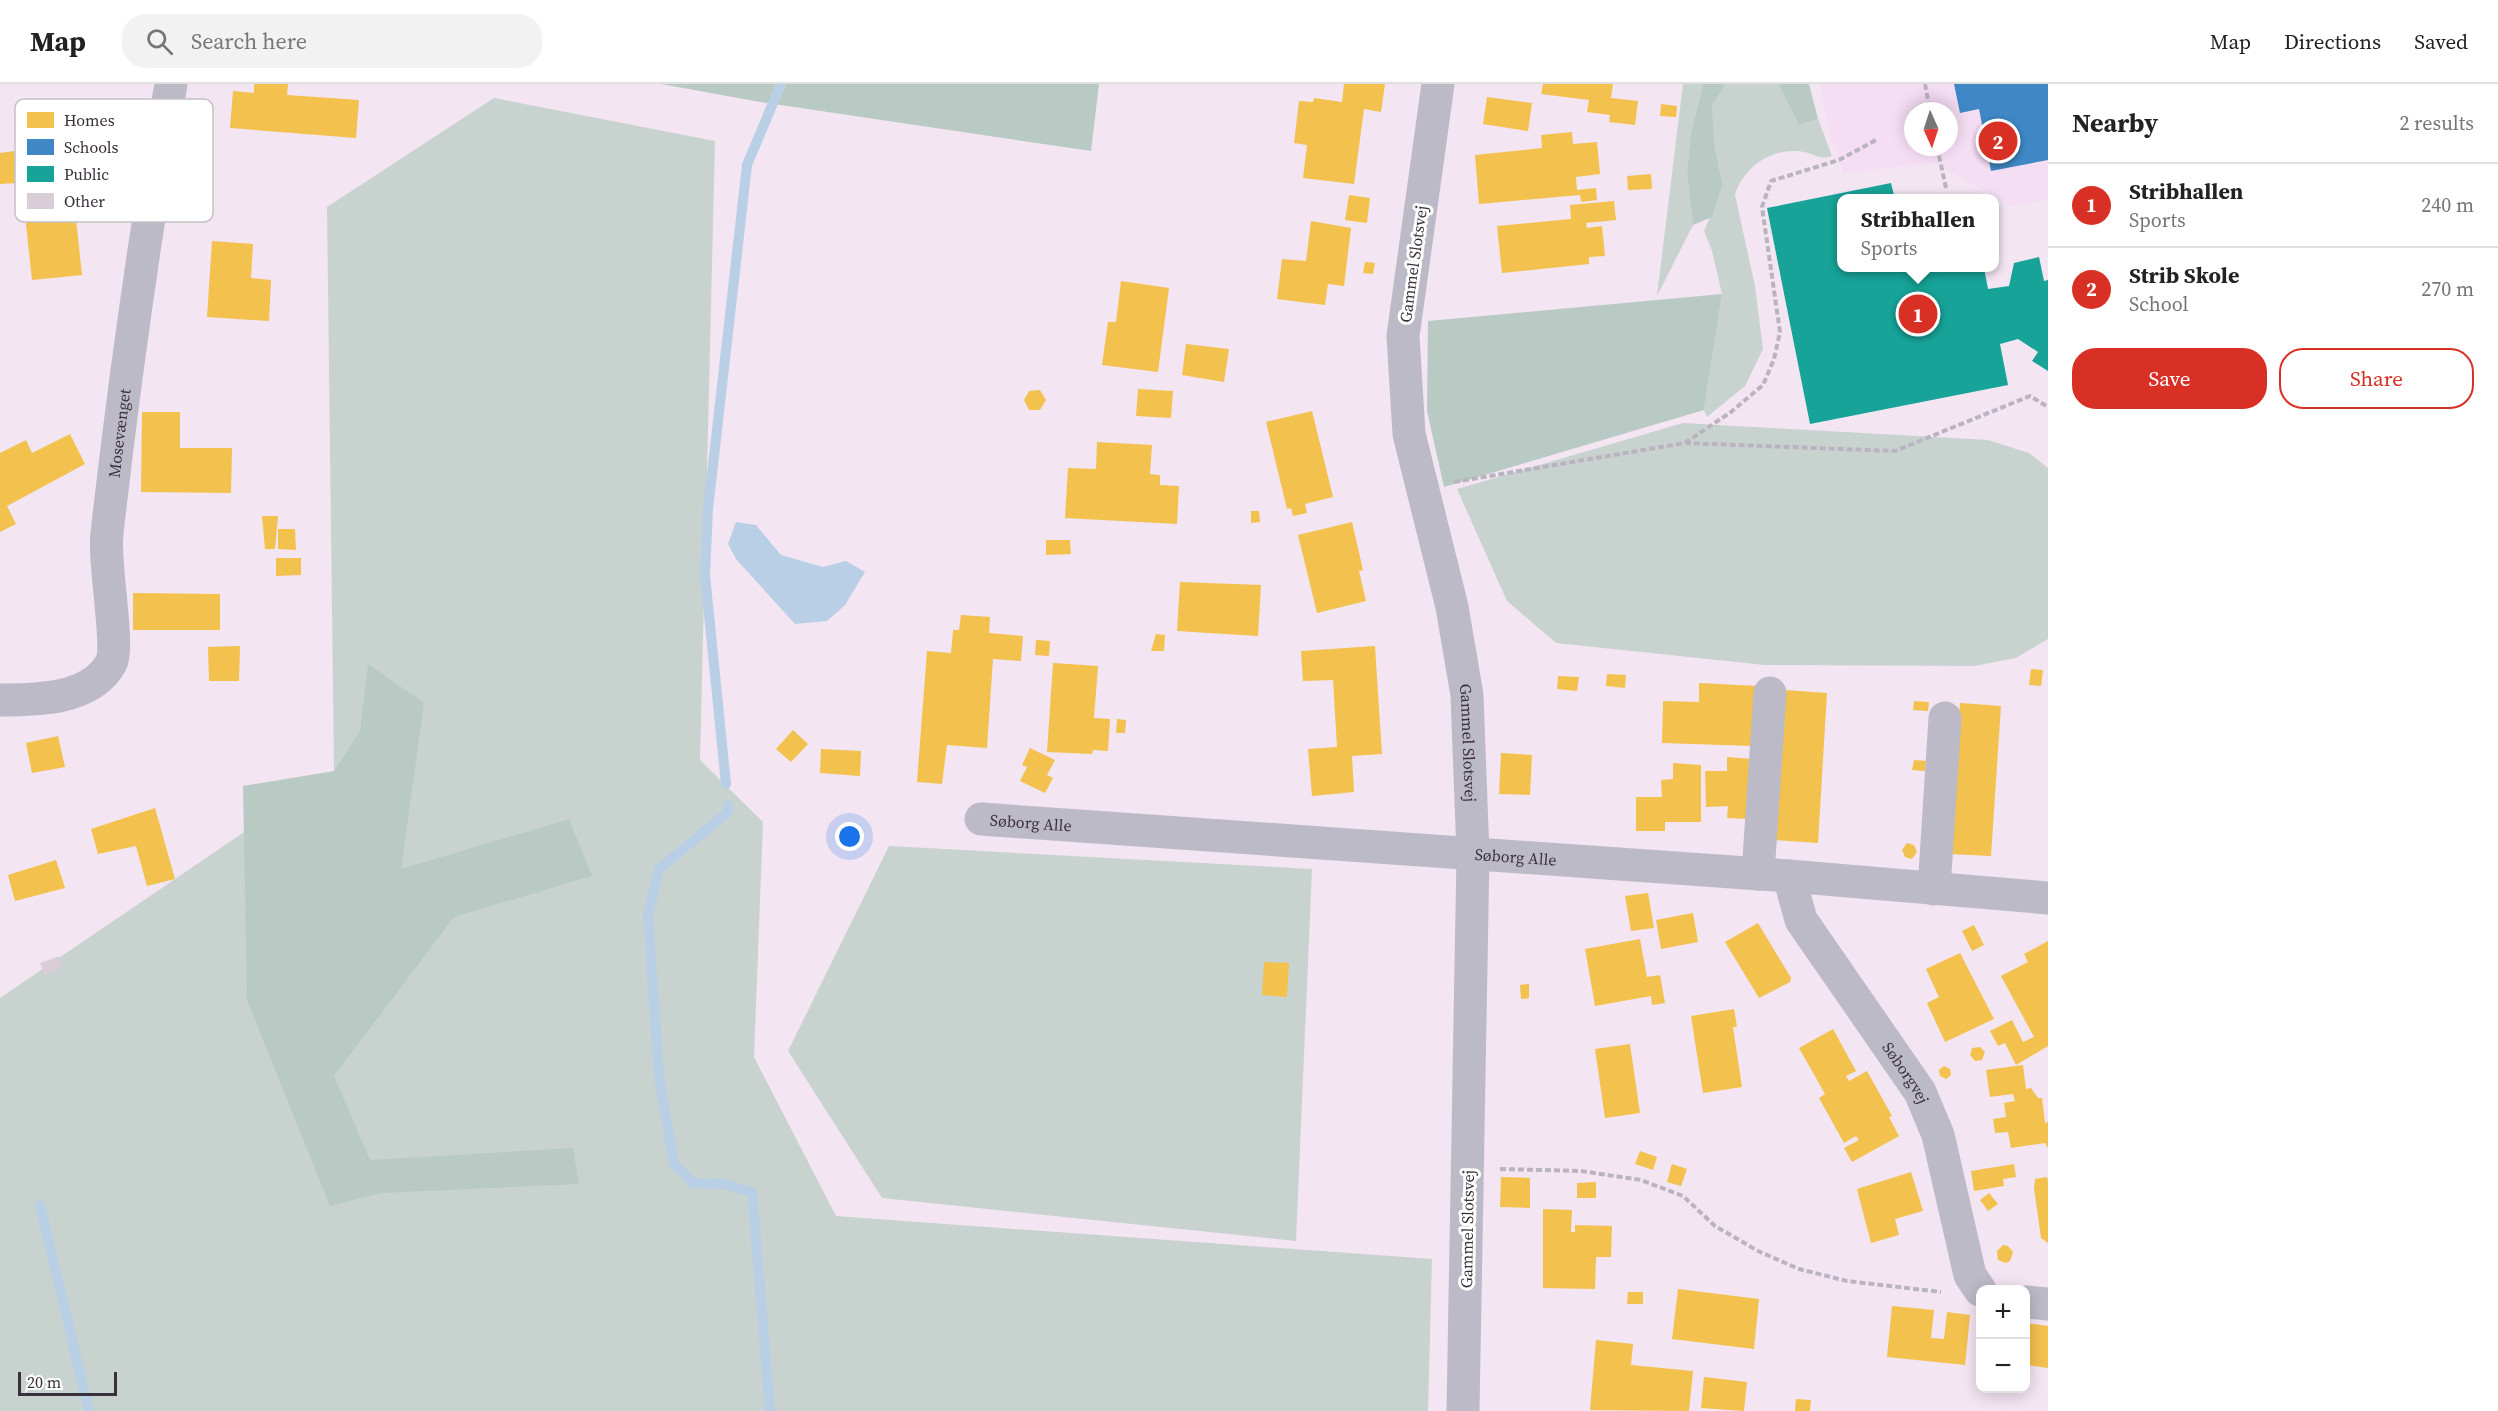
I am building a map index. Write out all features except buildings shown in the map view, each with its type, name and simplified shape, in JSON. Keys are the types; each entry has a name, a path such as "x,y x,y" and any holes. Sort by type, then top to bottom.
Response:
{"street":[{"name":"Mosevænget","path":"169,99 171,84"},
{"name":"Gammel Slotsvej","path":"1438,84 1403,336 1409,434 1452,607 1467,695 1473,854 1463,1411"},
{"name":"Mosevænget","path":"0,700 37,700 76,691 100,676 112,662 114,637 104,552 125,373 149,222"},
{"name":"Søborgvej","path":"1770,693 1774,875 1801,920 1920,1092 1938,1135 1970,1275 1966,1292"},
{"path":"1934,888 1945,718"},
{"name":"Søborg Alle","path":"981,819 1774,875 2048,898"},
{"path":"2030,1302 2048,1304"}],"path":[{"path":"1925,84 1928,102"},
{"path":"1685,444 1731,412 1763,385 1773,359 1780,332 1762,207 1771,181 1839,160 1876,140"},
{"path":"1939,156 1946,188"},
{"path":"1423,488 1685,444 1895,451 2030,396 2048,407"},
{"path":"1468,1168 1581,1171 1641,1180 1683,1197 1715,1226 1758,1251 1799,1269 1847,1281 1966,1292"}],"shaded area":[{"path":"661,84 1099,84 1091,151 760,102"},
{"path":"1683,84 1703,84 1691,132 1687,171 1693,225 1657,296"},
{"path":"1703,84 1726,84 1712,105 1714,143 1722,185 1712,217 1693,225 1687,171 1691,132"},
{"path":"1726,84 1778,84 1799,125 1818,119 1832,156 1821,157 1793,151 1772,155 1753,167 1739,185 1735,195 1755,286 1763,349 1745,386 1707,417 1704,410 1722,294 1712,251 1704,231 1714,207 1712,104"},
{"path":"1778,84 1809,84 1818,119 1799,125"},
{"path":"1820,84 2048,84 2048,199 2013,206 1999,198 1999,194 1991,194 1935,163 1844,173 1830,135"},
{"path":"494,98 715,141 700,760 763,822 754,1057 836,1216 1432,1259 1428,1411 0,1411 0,998 334,771 327,207"},
{"path":"1722,294 1704,410 1444,487 1427,411 1428,321"},
{"path":"1683,423 1988,440 2029,453 2048,468 2048,639 2016,658 1974,666 1765,665 1556,643 1507,601 1457,489"},
{"path":"368,664 424,703 401,869 569,819 592,876 454,917 334,1076 370,1160 573,1148 579,1184 381,1193 330,1206 247,1000 243,786 334,771 360,731"},
{"path":"889,846 1312,869 1296,1241 882,1198 788,1051"}],"water":[{"path":"736,522 756,525 781,555 823,567 846,561 865,572 845,605 827,621 795,624 736,559 728,544"}],"waterway":[{"path":"726,784 705,575 708,509 747,165 781,84"},
{"path":"728,805 728,812 659,869 648,916 659,1077 674,1164 693,1183 724,1184 752,1192 770,1411"},
{"path":"40,1205 89,1411"}],"place":[{"name":"Strib Skole","path":"1998,141"},
{"name":"Stribhallen","path":"1918,314"}]}
